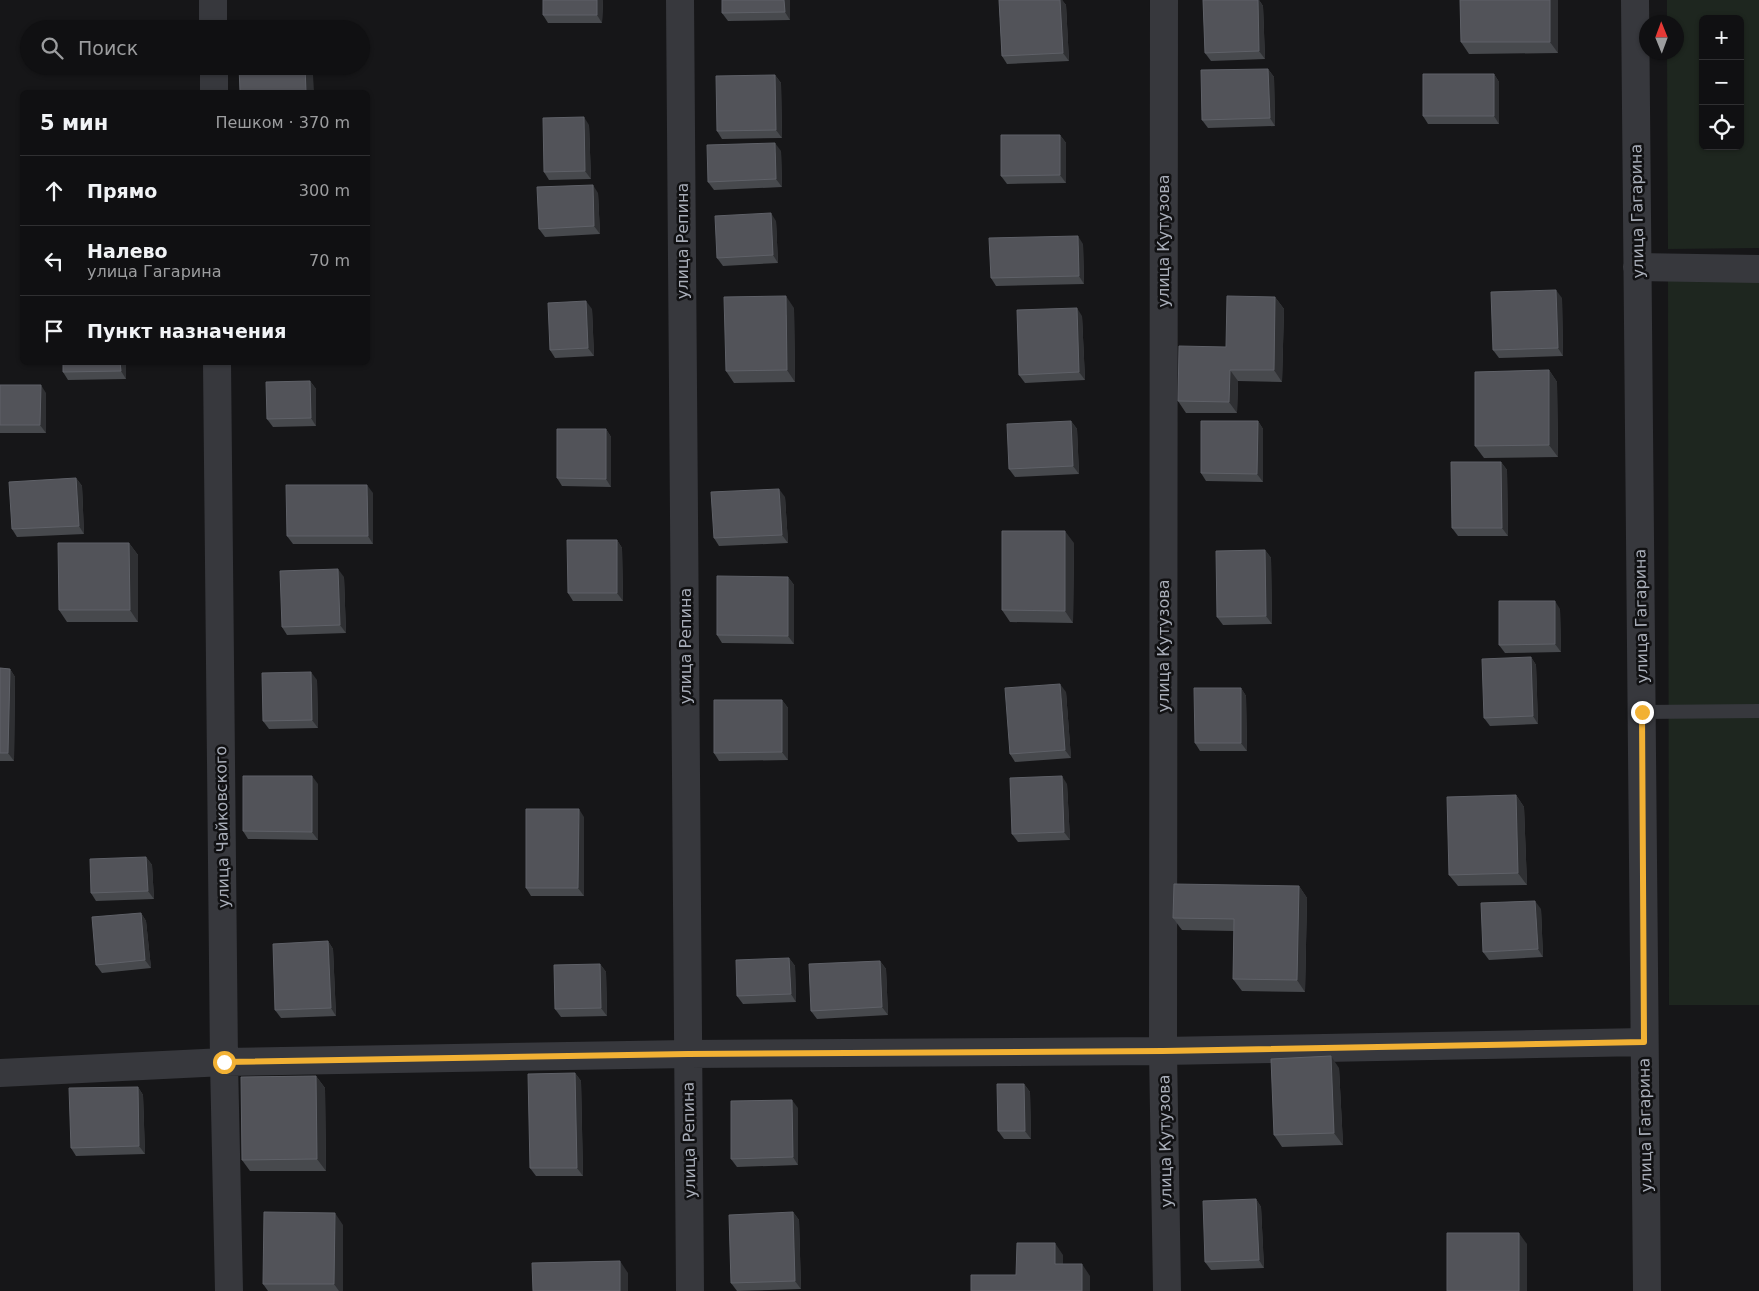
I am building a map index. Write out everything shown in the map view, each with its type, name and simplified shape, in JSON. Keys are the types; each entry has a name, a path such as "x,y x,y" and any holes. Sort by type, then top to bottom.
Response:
{"street":[{"path":"213,0 214,20"},
{"name":"улица Репина","path":"680,0 690,1291"},
{"name":"улица Кутузова","path":"1164,0 1163,1051 1167,1291"},
{"name":"улица Гагарина","path":"1635,0 1647,1291"},
{"path":"214,75 214,90"},
{"path":"1637,267 1759,269"},
{"name":"улица Чайковского","path":"217,365 224,1062 229,1291"},
{"path":"0,1073 224,1062 688,1054 1163,1051 1644,1042"}],"lane":[{"path":"1642,712 1759,711"}],"shaded area":[{"path":"1667,0 1759,0 1759,248 1668,249 1667,60 1684,60 1684,15 1667,15"},
{"path":"1759,279 1759,1005 1669,1005 1668,281"}],"building":[{"path":"543,0 597,0 597,15 543,15"},
{"path":"722,0 784,0 785,12 722,13"},
{"path":"999,0 1060,0 1063,53 1002,56"},
{"path":"1203,0 1258,0 1259,51 1205,53"},
{"path":"1460,0 1550,0 1550,42 1461,42"},
{"path":"1268,69 1270,118 1202,120 1201,70"},
{"path":"1423,74 1494,74 1494,116 1423,116"},
{"path":"239,75 305,75 306,90 240,90"},
{"path":"775,75 776,130 717,131 716,76"},
{"path":"584,117 585,171 544,172 543,118"},
{"path":"1001,135 1060,135 1060,175 1001,176"},
{"path":"775,143 776,179 708,182 707,145"},
{"path":"593,185 594,226 539,229 537,187"},
{"path":"771,213 773,255 717,258 715,216"},
{"path":"1078,236 1079,276 991,278 989,238"},
{"path":"1556,290 1558,348 1493,350 1491,292"},
{"path":"786,296 787,370 726,371 724,297"},
{"path":"1227,296 1275,297 1274,370 1230,370 1229,402 1178,401 1179,346 1226,347"},
{"path":"586,301 588,348 550,350 548,303"},
{"path":"1077,308 1079,372 1019,375 1017,310"},
{"path":"63,365 120,365 121,371 63,372"},
{"path":"1549,370 1549,445 1475,446 1475,372"},
{"path":"310,381 311,418 267,419 266,382"},
{"path":"0,385 41,385 40,425 0,425"},
{"path":"1071,421 1073,466 1009,469 1007,424"},
{"path":"1201,421 1258,421 1257,474 1201,473"},
{"path":"557,429 606,429 606,479 557,478"},
{"path":"1451,462 1501,462 1502,528 1452,528"},
{"path":"76,478 79,526 12,529 9,482"},
{"path":"286,485 367,485 368,536 287,536"},
{"path":"779,489 782,535 714,538 711,492"},
{"path":"1002,531 1065,531 1065,611 1002,610"},
{"path":"567,540 617,540 617,593 568,593"},
{"path":"58,543 129,543 130,610 59,610"},
{"path":"1265,550 1266,616 1217,617 1216,551"},
{"path":"338,569 340,625 282,627 280,571"},
{"path":"717,576 788,577 788,636 717,635"},
{"path":"1499,601 1555,601 1555,644 1499,645"},
{"path":"1531,657 1533,716 1484,718 1482,659"},
{"path":"0,668 10,669 8,753 0,753"},
{"path":"311,672 312,720 263,721 262,673"},
{"path":"1060,684 1065,750 1010,754 1005,688"},
{"path":"1194,688 1241,688 1241,743 1195,743"},
{"path":"714,700 782,700 782,752 714,753"},
{"path":"243,776 312,776 312,832 243,831"},
{"path":"1062,776 1064,832 1012,834 1010,778"},
{"path":"1516,795 1518,873 1449,875 1447,797"},
{"path":"526,809 579,809 578,888 526,888"},
{"path":"146,857 148,891 91,893 90,859"},
{"path":"1174,884 1299,886 1297,980 1233,979 1234,919 1173,918"},
{"path":"1535,901 1538,949 1483,952 1481,903"},
{"path":"141,913 145,960 96,965 92,917"},
{"path":"328,941 331,1008 275,1010 273,944"},
{"path":"789,958 791,994 737,996 736,960"},
{"path":"880,961 882,1007 811,1011 809,964"},
{"path":"600,964 601,1008 555,1009 554,965"},
{"path":"1331,1056 1334,1133 1274,1135 1271,1059"},
{"path":"575,1073 577,1168 530,1168 528,1074"},
{"path":"316,1076 317,1159 242,1160 241,1077"},
{"path":"997,1084 1024,1084 1025,1131 998,1131"},
{"path":"138,1087 139,1146 71,1148 69,1088"},
{"path":"792,1100 793,1157 731,1159 731,1101"},
{"path":"1256,1199 1259,1260 1205,1262 1203,1201"},
{"path":"264,1212 335,1213 334,1284 263,1284"},
{"path":"793,1212 795,1281 731,1283 729,1215"},
{"path":"1447,1233 1519,1233 1519,1291 1447,1291"},
{"path":"1017,1243 1055,1243 1055,1264 1082,1264 1082,1291 971,1291 971,1275 1016,1275"},
{"path":"620,1261 620,1291 533,1291 532,1263"}],"route":[{"path":"224,1062 688,1054 1163,1051 1644,1042 1642,712"}]}
